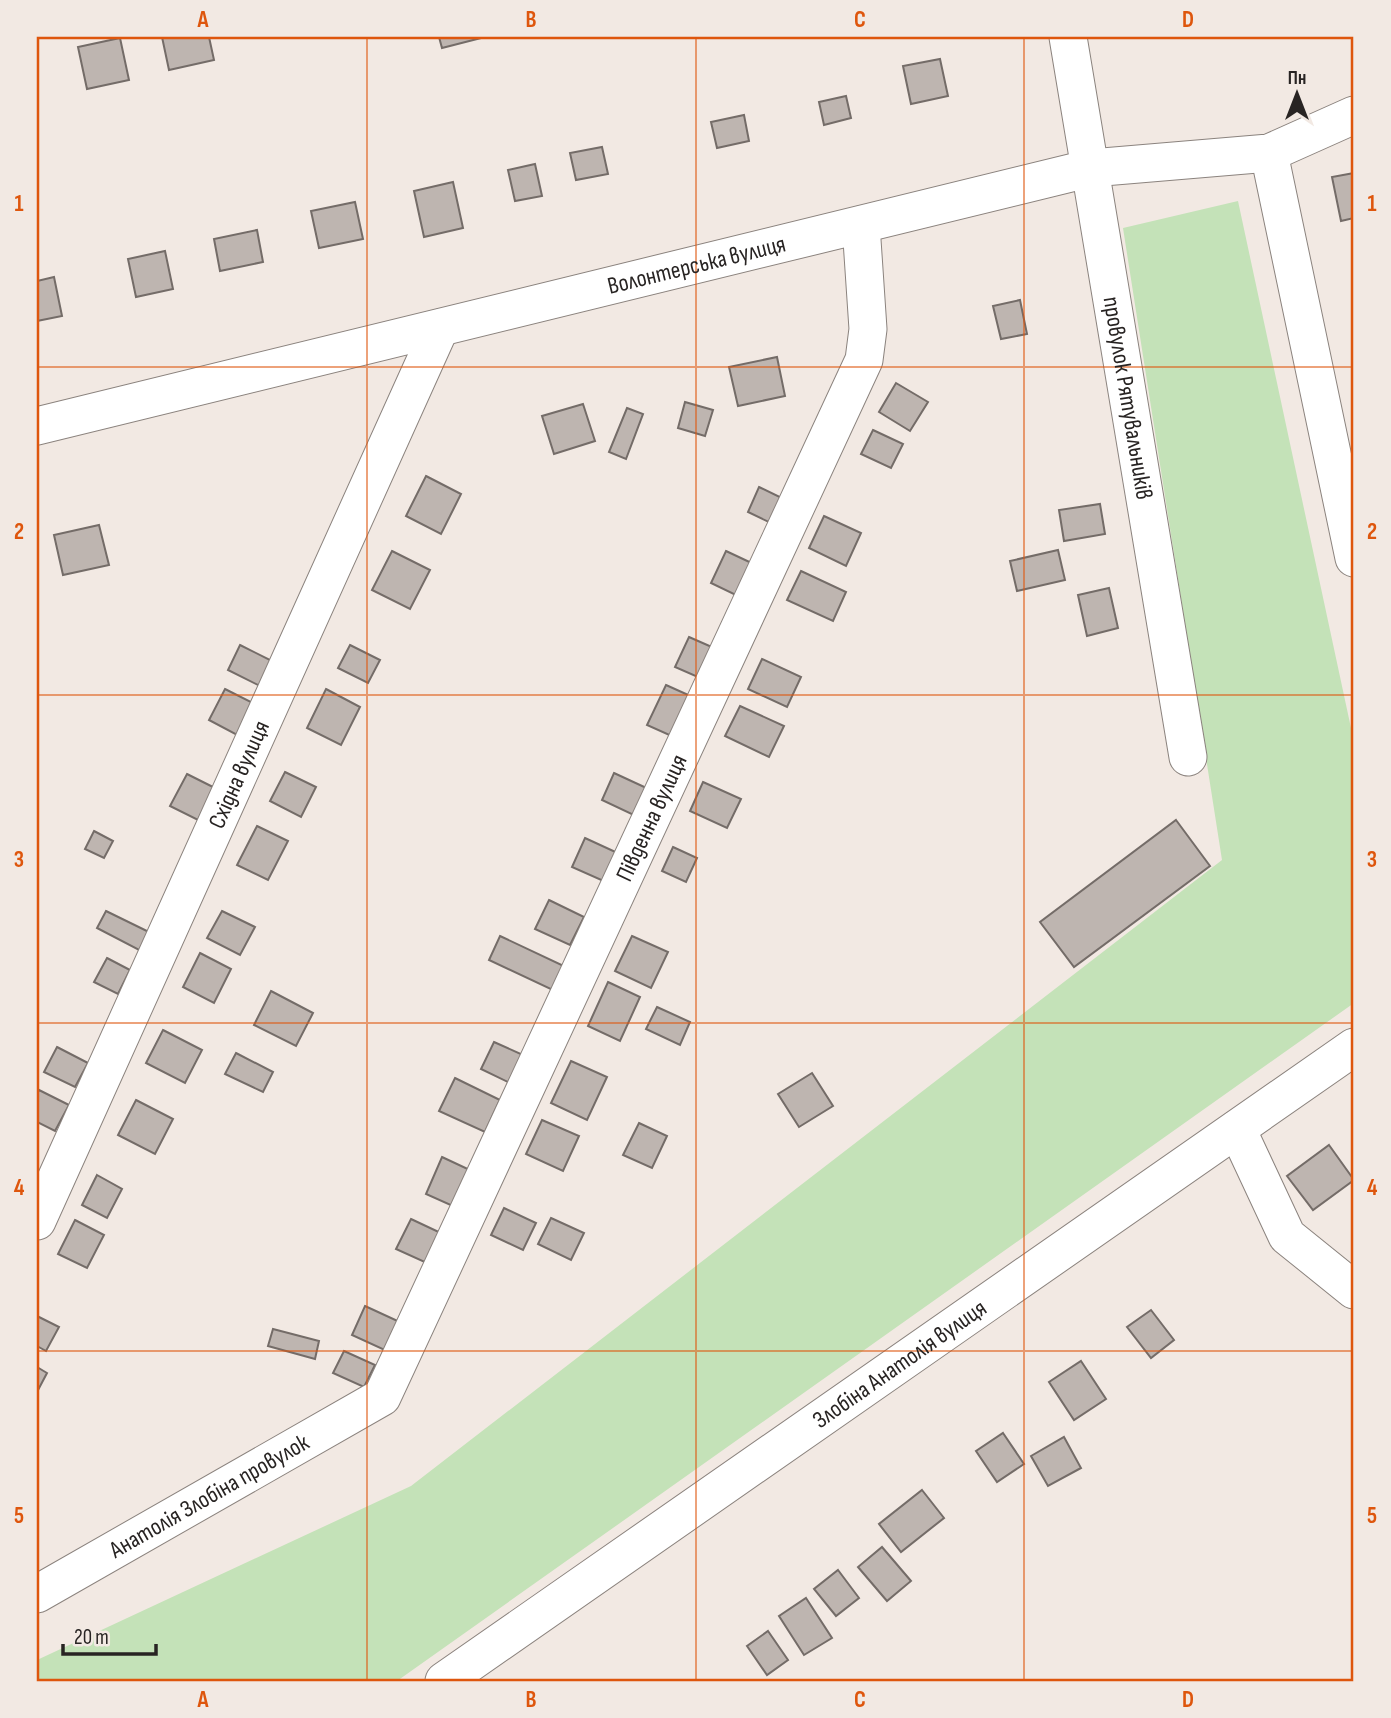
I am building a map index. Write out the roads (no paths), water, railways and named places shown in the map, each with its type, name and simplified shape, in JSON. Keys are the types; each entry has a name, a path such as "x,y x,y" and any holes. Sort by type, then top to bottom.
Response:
{"street":[{"name":"провулок Рятувальників","path":"1069,37 1188,757"},
{"name":"Волонтерська вулиця","path":"37,426 1091,168 1269,153 1354,115"},
{"path":"1269,153 1354,558"},
{"name":"Південна вулиця","path":"382,1397 864,360 868,329 861,225"},
{"name":"Східна вулиця","path":"37,1221 440,328"},
{"name":"Злобіна Анатолія вулиця","path":"444,1681 1354,1046"},
{"path":"1237,1129 1287,1236 1354,1290"},
{"name":"Анатолія Злобіна провулок","path":"37,1594 382,1397"}]}
